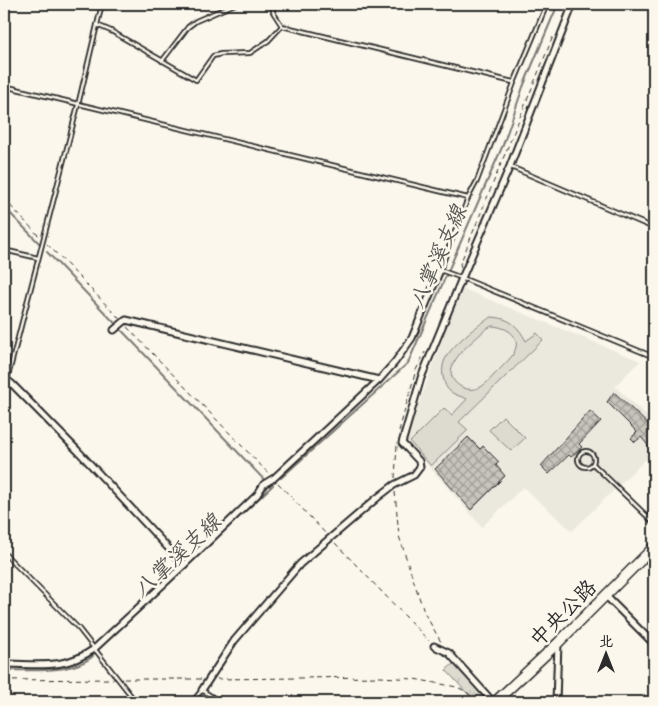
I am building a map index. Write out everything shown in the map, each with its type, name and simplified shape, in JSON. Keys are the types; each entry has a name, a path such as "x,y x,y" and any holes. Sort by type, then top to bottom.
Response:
{"main road":[{"name":"中央公路","path":"494,702 558,643 654,547"}],"street":[{"path":"202,690 234,641 300,564 390,488 414,476 420,467 419,461 402,443 421,378 510,166 573,4"},
{"path":"4,664 60,664 82,657 94,648 184,566 257,495 264,484 272,479 379,380 412,338 442,271"},
{"path":"119,326 126,320 379,380"},
{"path":"5,380 78,451 184,566"},
{"path":"604,595 654,644"},
{"path":"648,638 654,632"},
{"path":"556,702 558,643"},
{"path":"434,646 449,653 494,702"}],"lane":[{"path":"4,392 5,380 78,105 102,4"},
{"path":"162,61 188,27 196,20 232,7 235,4"},
{"path":"273,4 273,12 282,26 514,82"},
{"path":"547,4 514,82 477,181 468,198 442,271 654,357"},
{"path":"96,25 196,80 213,56 250,53 268,41 282,26"},
{"path":"4,86 468,198"},
{"path":"510,166 654,228"},
{"path":"4,250 38,258"},
{"path":"582,451 590,452 594,459 593,464 588,467 582,467 578,460 578,455 582,451"},
{"path":"593,464 654,522"},
{"path":"4,553 79,629 136,702"},
{"path":"192,702 202,690 220,702"}],"path":[{"path":"462,278 460,264 556,31"},
{"path":"4,199 119,326 331,538 434,646"},
{"path":"4,680 381,677 414,679 457,687 467,692 477,702"}],"shaded area":[{"path":"461,288 640,361 615,386 654,423 654,451 572,531 523,487 482,527 406,440"}],"green space":[{"path":"492,317 504,319 520,331 526,341 537,333 543,340 459,422 468,430 431,466 410,442 444,408 452,415 467,399 454,394 447,388 444,382 443,365 451,350 472,330","holes":["492,326 509,331 515,339 515,350 512,356 481,387 471,389 463,388 456,384 451,371 457,357 486,329"]},
{"path":"503,416 525,438 511,451 489,430"},
{"path":"454,663 486,698 481,702 475,702 446,670"}],"building":[{"path":"614,392 654,430 654,446 651,449 641,437 635,442 631,438 637,432 607,402"},
{"path":"590,411 601,421 579,444 582,447 571,457 569,455 549,474 541,466"},
{"path":"468,437 480,449 483,446 499,462 496,465 505,476 471,510 435,469"}],"waterway":[{"name":"八掌溪支線","path":"281,478 408,363 503,145 523,87 558,4"},
{"path":"4,207 39,243"},
{"path":"47,252 271,487"},
{"name":"八掌溪支線","path":"100,648 273,485"},
{"name":"八掌溪支線","path":"4,670 50,670 63,668 74,666 93,656"}]}
